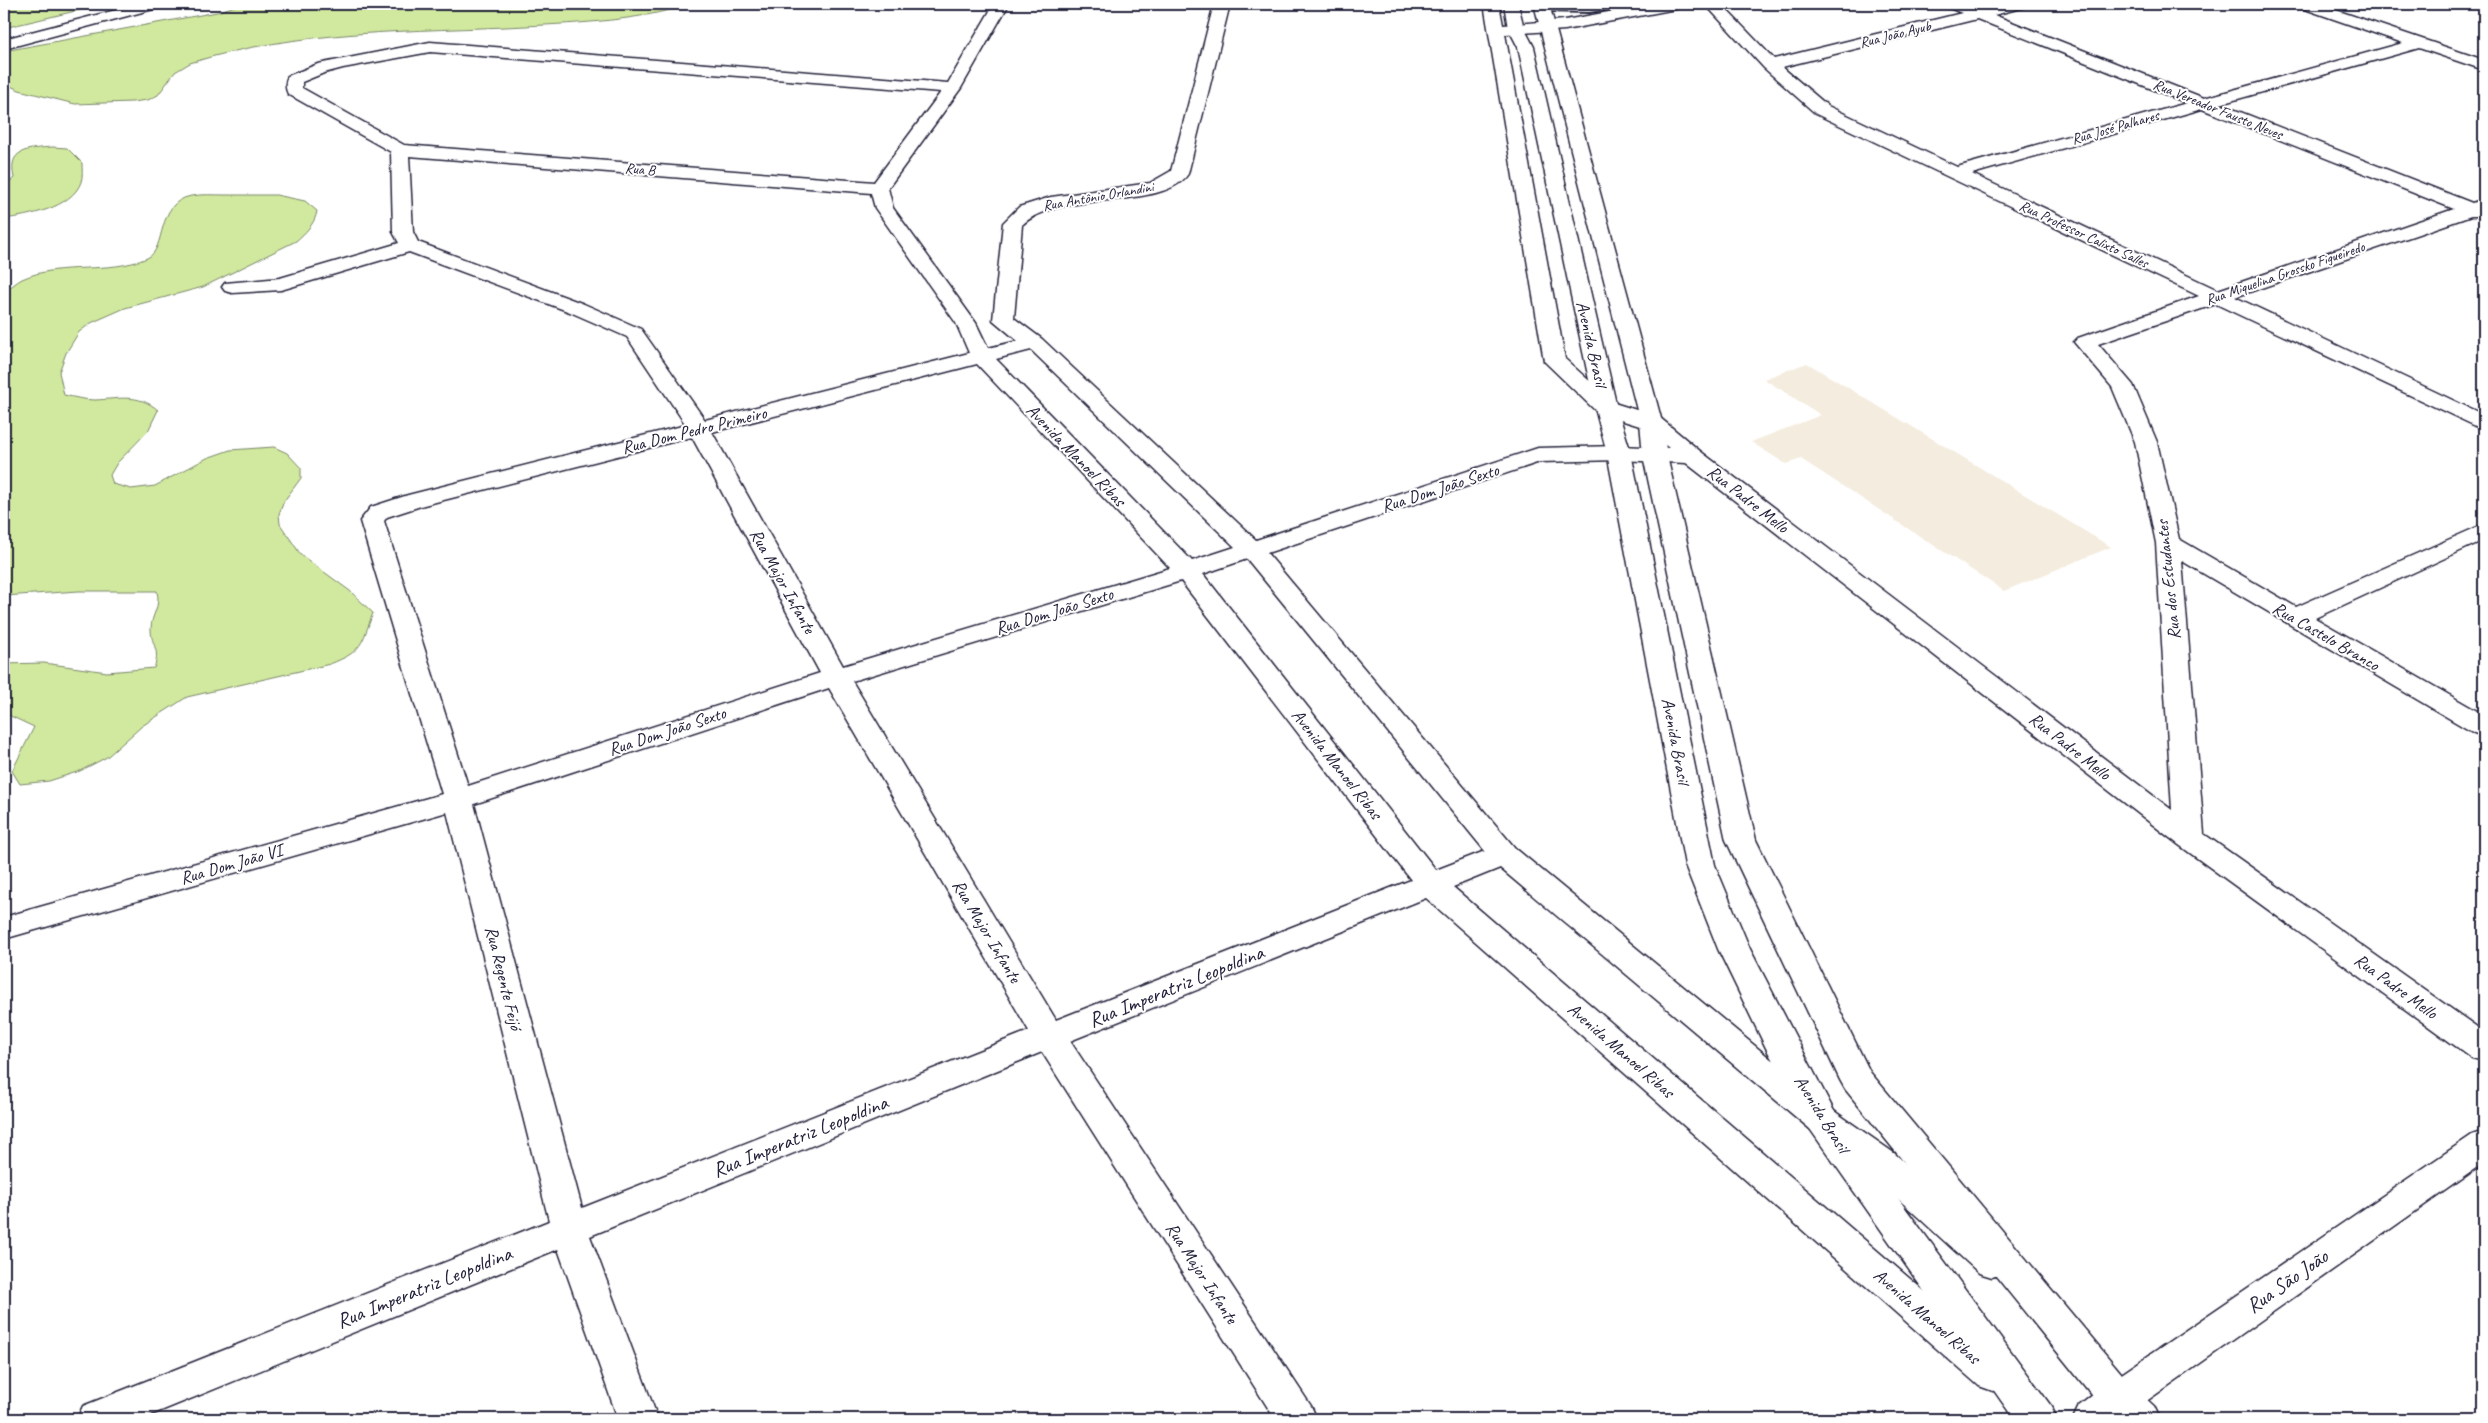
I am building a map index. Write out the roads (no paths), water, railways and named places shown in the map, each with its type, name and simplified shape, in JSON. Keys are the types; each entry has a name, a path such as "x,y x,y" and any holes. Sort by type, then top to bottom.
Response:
{"main road":[{"path":"4,44 156,4"},
{"path":"879,188 953,88 1000,4"},
{"name":"Rua Antônio Orlandini","path":"1003,320 1013,223 1026,211 1058,200 1155,188 1179,174 1222,4"},
{"path":"1492,4 1513,27 1555,361 1606,408 1651,422 1692,456"},
{"path":"1513,27 1676,4"},
{"name":"Rua Professor Calixto Salles","path":"1713,4 1770,65 1822,110 2484,423"},
{"name":"Rua Vereador Fausto Neves","path":"1952,4 2480,210"},
{"name":"Rua João Ayub","path":"1770,65 2020,4"},
{"path":"2304,4 2484,65"},
{"path":"1513,27 1547,22"},
{"name":"Avenida Brasil","path":"1547,22 1651,422 1655,456 1741,840 1857,1080 2049,1313"},
{"name":"Avenida Brasil","path":"1513,27 1606,408 1619,453 1700,865 1734,950 1783,1048 1822,1120 2030,1410"},
{"name":"Rua José Palhares","path":"1955,173 2419,43"},
{"path":"232,288 281,284 410,246 403,232 400,150 294,90 294,80 318,69 430,48 953,88"},
{"name":"Rua B","path":"400,150 879,188"},
{"name":"Avenida Manoel Ribas","path":"879,188 884,208 966,323 981,356 1187,571 1431,885 2030,1410"},
{"name":"Rua Miquelina Grossko Figueiredo","path":"2085,342 2217,296 2480,210"},
{"name":"Rua Major Infante","path":"410,246 577,308 634,333 699,428 836,677 1049,1036 1297,1419"},
{"path":"966,323 1003,320 1035,343 1252,550 1504,855 1822,1120 1882,1163 2049,1313 2117,1412"},
{"name":"Rua dos Estudantes","path":"2085,342 2122,385 2146,442 2168,544 2189,838"},
{"name":"Rua Dom Pedro Primeiro","path":"378,535 372,521 379,512 416,500 1035,343"},
{"name":"Rua Dom João Sexto","path":"458,799 836,677 1187,571 1538,455 1619,453 1655,456"},
{"name":"Rua Padre Mello","path":"1655,456 1692,456 2189,838 2484,1049"},
{"path":"2294,617 2484,531"},
{"name":"Rua Regente Feijó","path":"378,535 458,799 569,1229 638,1419"},
{"name":"Rua Castelo Branco","path":"2168,544 2484,727"},
{"name":"Rua Dom João VI","path":"4,928 458,799"},
{"name":"Rua Imperatriz Leopoldina","path":"97,1419 1504,855"},
{"name":"Rua São João","path":"2117,1412 2484,1145"}],"lane":[{"path":"1547,22 1589,9 1630,4"}]}
